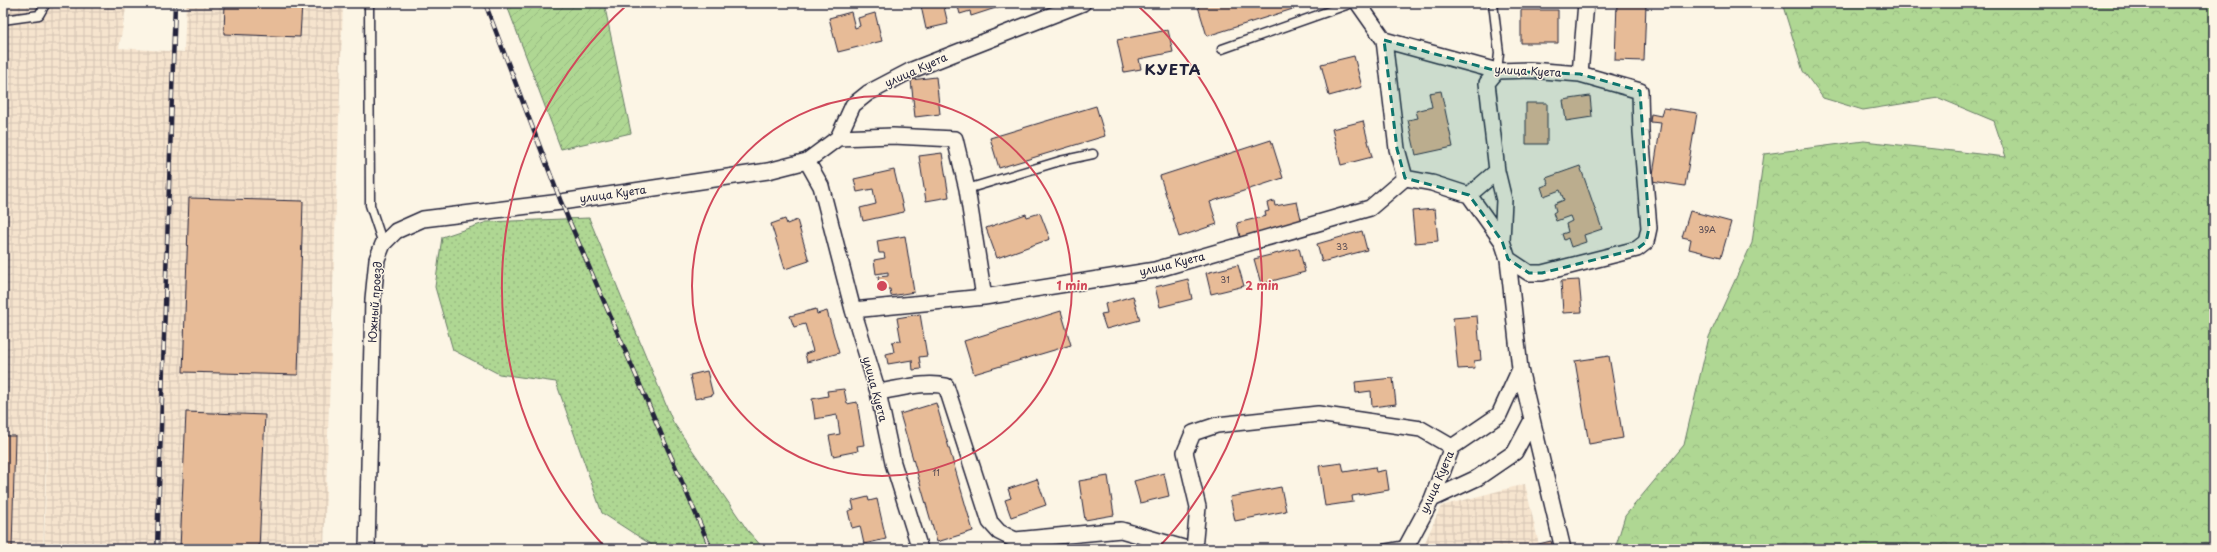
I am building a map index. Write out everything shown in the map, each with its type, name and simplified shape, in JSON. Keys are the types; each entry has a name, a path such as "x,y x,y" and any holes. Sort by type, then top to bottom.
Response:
{"street":[{"name":"улица Куета","path":"561,202 768,171 807,161 838,138 853,105 868,93 912,70 1083,3"},
{"path":"1358,3 1384,40 1397,149 1405,178 1432,183 1469,195 1502,241 1508,259 1520,369 1563,549"},
{"path":"1580,74 1586,3"},
{"name":"улица Куета","path":"1384,40 1497,71 1530,70 1580,74 1640,91 1641,132 1649,228 1646,242 1637,248 1542,273 1529,272 1508,259"},
{"path":"1497,71 1487,83 1498,171 1504,200 1502,241"},
{"path":"838,138 893,136 955,139 967,189 984,297"},
{"name":"улица Куета","path":"807,161 820,186 853,310 878,392 893,463 920,549"},
{"path":"1469,195 1498,171"},
{"name":"улица Куета","path":"853,310 984,297 1155,270 1370,208 1405,178"},
{"name":"Южный проезд","path":"367,549 373,299 377,259 383,244 396,231 423,220 561,202"},
{"name":"улица Куета","path":"1406,547 1432,499 1452,448 1499,415 1520,369"},
{"path":"878,392 901,389 932,382 946,386 990,522 999,532 1015,540 1121,530 1187,549"},
{"path":"1194,549 1198,507 1185,452 1193,433 1217,425 1318,414 1421,429 1452,448"},
{"path":"1432,499 1477,478 1515,452 1532,420"}],"lane":[{"path":"3,20 39,15 46,3"},
{"path":"369,3 370,205 383,244"},
{"path":"1222,49 1352,3"},
{"path":"1493,3 1499,53 1497,71"},
{"path":"967,189 1060,161 1093,154"},
{"path":"1383,549 1406,547"}],"highlighted area":[{"path":"1384,40 1497,71 1580,74 1640,91 1649,228 1646,242 1637,249 1542,273 1529,273 1508,259 1502,241 1469,195 1405,178 1397,149"}],"shaded area":[{"path":"3,3 127,3 119,48 184,52 186,3 343,3 324,549 44,549 52,280 43,549 3,549"},
{"path":"1525,484 1540,549 1422,549 1441,506"}],"green space":[{"path":"506,3 604,3 631,133 561,149"},
{"path":"1782,3 2214,3 2214,549 1615,549 1625,516 1684,445 1709,337 1752,243 1764,154 1864,141 2006,157 1994,121 1939,98 1863,110 1823,98 1803,71"},
{"path":"589,218 673,422 748,531 764,549 658,549 602,513 556,382 499,374 453,350 435,287 442,237 487,222"}],"building":[{"path":"225,3 302,3 300,37 224,34"},
{"path":"943,3 948,24 926,29 921,6"},
{"path":"957,3 1011,3 971,16 970,11 960,14"},
{"path":"1197,3 1312,3 1207,36"},
{"path":"1617,3 1646,3 1644,61 1615,60"},
{"path":"1521,10 1558,10 1558,43 1521,43"},
{"path":"851,12 855,28 860,26 858,18 875,13 882,41 838,52 829,18"},
{"path":"1168,30 1173,52 1139,59 1141,69 1124,72 1117,40"},
{"path":"1354,56 1362,87 1329,96 1321,64"},
{"path":"936,77 940,114 915,117 911,80"},
{"path":"1441,91 1453,147 1416,155 1408,120 1418,118 1416,111 1432,107 1429,93"},
{"path":"1590,96 1592,117 1566,121 1563,100"},
{"path":"1526,103 1547,103 1547,144 1526,144"},
{"path":"1096,106 1105,136 999,168 990,138"},
{"path":"1663,108 1697,113 1685,186 1652,181 1661,123 1650,122 1651,114 1661,116"},
{"path":"1363,121 1372,157 1341,165 1332,129"},
{"path":"1271,140 1283,178 1210,202 1217,224 1179,237 1160,176"},
{"path":"942,153 949,197 926,201 919,156"},
{"path":"1580,166 1602,229 1584,235 1586,242 1571,247 1568,238 1564,240 1562,234 1568,232 1566,224 1572,221 1570,216 1556,221 1553,213 1556,211 1554,204 1564,200 1560,190 1544,196 1541,187 1549,184 1546,178"},
{"path":"894,170 904,212 863,221 860,208 876,204 873,189 857,192 854,179"},
{"path":"189,198 303,201 298,375 183,372"},
{"path":"1274,201 1275,206 1297,202 1302,223 1240,237 1237,223 1266,216 1265,212 1269,211 1267,203"},
{"path":"1435,209 1438,241 1415,243 1412,211"},
{"path":"1690,211 1731,222 1721,257 1689,249 1691,239 1682,237"},
{"path":"1040,213 1050,239 997,258 986,228 1026,214 1027,217"},
{"path":"785,219 787,224 797,220 809,261 785,269 771,224"},
{"path":"1362,231 1367,250 1322,262 1317,244"},
{"path":"905,236 914,292 891,296 890,289 880,290 878,277 888,276 888,272 876,274 874,260 885,258 884,253 879,253 877,241"},
{"path":"1299,248 1305,272 1261,284 1254,259"},
{"path":"1238,265 1244,286 1211,294 1206,273"},
{"path":"1188,279 1192,299 1160,307 1155,287"},
{"path":"1579,280 1582,312 1563,313 1561,281"},
{"path":"1133,296 1140,320 1106,329 1101,314 1107,313 1105,304"},
{"path":"816,309 817,314 827,311 839,353 807,362 805,354 813,351 805,324 794,327 790,316"},
{"path":"1061,311 1071,345 974,374 964,341"},
{"path":"920,314 927,356 919,357 921,369 913,370 912,360 888,364 886,354 894,352 892,342 901,341 897,318"},
{"path":"1477,316 1481,360 1474,361 1475,368 1458,369 1453,318"},
{"path":"1609,356 1623,438 1589,444 1575,361"},
{"path":"707,371 713,395 695,399 690,375"},
{"path":"1393,378 1396,404 1372,407 1371,391 1356,393 1355,382"},
{"path":"844,389 847,404 857,402 864,445 857,446 858,451 833,456 829,436 840,434 837,415 815,419 812,399 828,396 827,391"},
{"path":"936,403 973,531 937,542 900,414"},
{"path":"186,412 265,415 259,549 180,549"},
{"path":"3,436 15,436 12,549 3,549"},
{"path":"1342,463 1344,472 1375,467 1376,472 1386,470 1389,490 1352,496 1353,502 1325,506 1319,466"},
{"path":"1164,473 1169,496 1140,503 1134,481"},
{"path":"1108,476 1114,515 1085,520 1079,481"},
{"path":"1037,479 1046,505 1011,517 1005,500 1011,498 1008,489"},
{"path":"1281,487 1286,511 1235,521 1230,497"},
{"path":"868,497 869,501 877,499 886,539 864,544 860,526 852,528 848,511 854,509 852,501"},
{"path":"1551,541 1553,549 1518,549"}],"railway":[{"path":"157,549 175,3"},
{"path":"485,3 561,202 711,549"}],"district":[{"name":"КУЕТА","path":"1173,70"}]}
